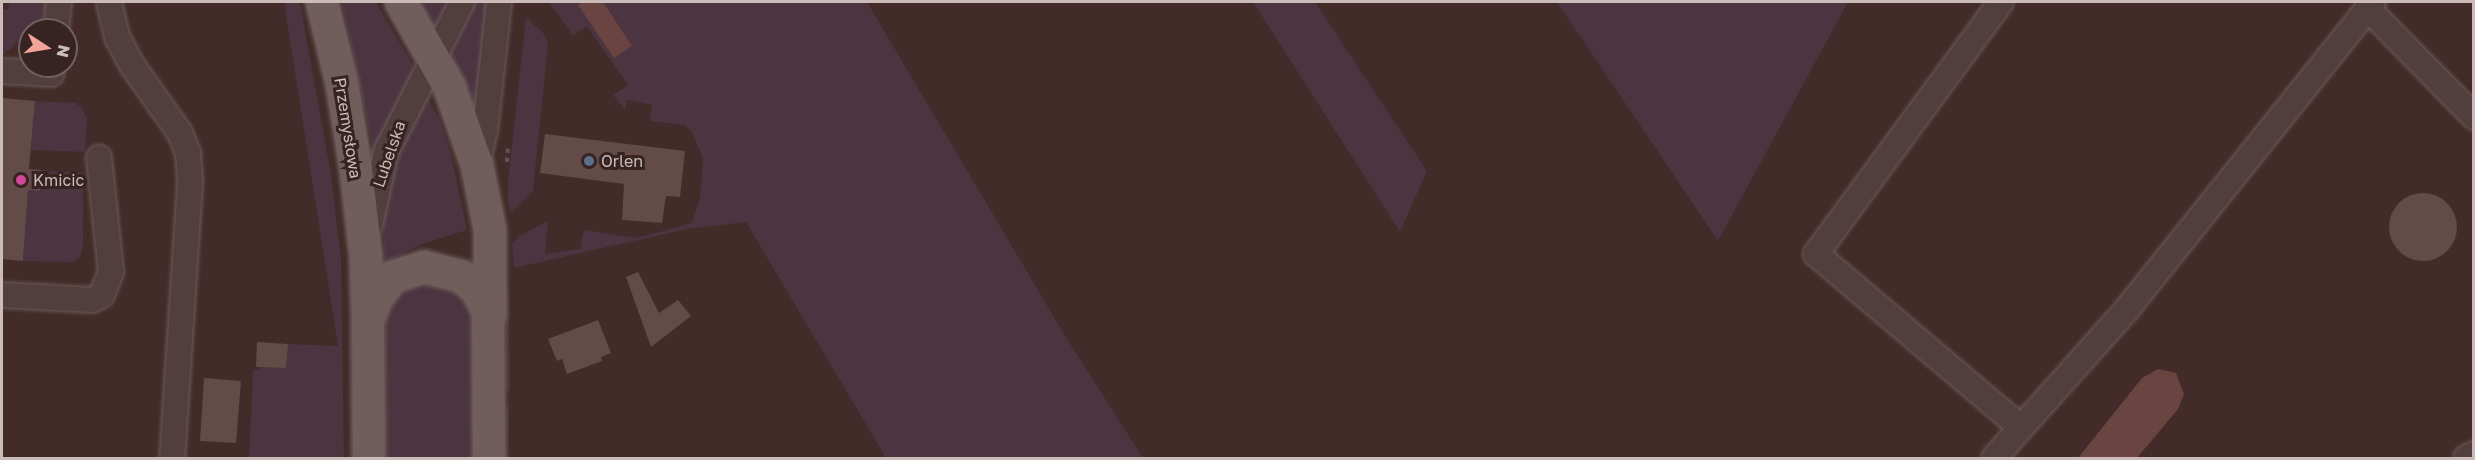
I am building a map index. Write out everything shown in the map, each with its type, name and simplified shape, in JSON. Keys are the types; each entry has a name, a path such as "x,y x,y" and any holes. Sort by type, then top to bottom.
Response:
{"main road":[{"name":"Przemysłowa","path":"322,2 342,83 366,256"},
{"path":"401,2 434,57 459,109 477,165 491,246 489,459"},
{"name":"Lubelska","path":"366,256 369,459"},
{"path":"368,321 377,298 393,277 424,267 449,270 470,283 484,301 490,323"}],"street":[{"path":"57,18 58,2"},
{"path":"109,2 117,36 132,65 180,134 188,153 190,183 172,459"},
{"name":"Lubelska","path":"366,256 373,202 386,152 462,2"},
{"path":"477,165 485,131 499,2"},
{"path":"2001,2 1816,254 2020,427"},
{"path":"1994,459 2128,308 2370,5 2474,117"},
{"path":"2,71 18,71"},
{"path":"2,295 92,300 102,295 111,272 99,158"},
{"path":"2466,459 2474,454"}],"shaded area":[{"path":"9,2 48,2 42,18 18,18 18,42 2,56 2,9 8,9"},
{"path":"284,2 299,2 301,8 331,174 341,259 344,458 249,458 253,371 263,367 286,368 288,344 338,346"},
{"path":"342,2 376,2 415,69 374,154"},
{"path":"412,2 452,2 433,42"},
{"path":"474,2 489,2 475,123 444,60"},
{"path":"549,2 867,2 1067,339 1143,458 886,458 746,222 687,229 514,268 512,244 519,236 548,221 545,254 580,249 584,230 637,238 692,223 700,198 703,158 691,131 685,125 650,121 652,105 627,100 625,110 613,95 628,85 587,26 573,36"},
{"path":"583,2 603,2 632,46 614,58 578,5"},
{"path":"1253,2 1315,2 1427,171 1400,232"},
{"path":"1557,2 1848,2 1718,241"},
{"path":"317,16 353,247 355,445 350,458 348,257 334,136 310,19"},
{"path":"526,17 544,34 548,44 533,191 512,212 508,206 508,181"},
{"path":"426,95 441,122 452,159 467,230 422,244 385,263 382,213 389,174"},
{"path":"35,101 76,103 82,108 87,119 85,152 31,150"},
{"path":"41,170 83,173 83,247 80,257 72,262 23,261 28,190 40,191"},
{"path":"413,281 453,284 473,310 474,458 385,458 386,318 389,306"},
{"path":"504,281 507,281 509,301 510,391 505,391"},
{"path":"2158,369 2176,373 2184,394 2178,409 2137,458 2078,458 2142,378"},
{"path":"504,407 509,407 508,457 504,457"}],"building":[{"name":"Kmicic","path":"2,98 35,101 29,169 41,170 40,191 28,190 23,261 2,259"},
{"path":"545,134 685,151 680,197 666,196 662,223 622,220 624,184 540,173"},
{"path":"2430,193 2442,199 2451,208 2457,220 2455,240 2447,251 2430,261 2416,261 2399,251 2391,240 2389,220 2399,203 2410,195"},
{"path":"638,272 659,313 678,300 691,316 651,347 626,277"},
{"path":"598,320 611,353 601,357 602,361 567,374 562,359 557,361 548,339"},
{"path":"257,342 288,344 286,368 256,367"},
{"path":"204,378 241,381 236,443 200,441"}],"place":[{"name":"Orlen","path":"589,161"},
{"name":"Kmicic","path":"21,180"}]}
